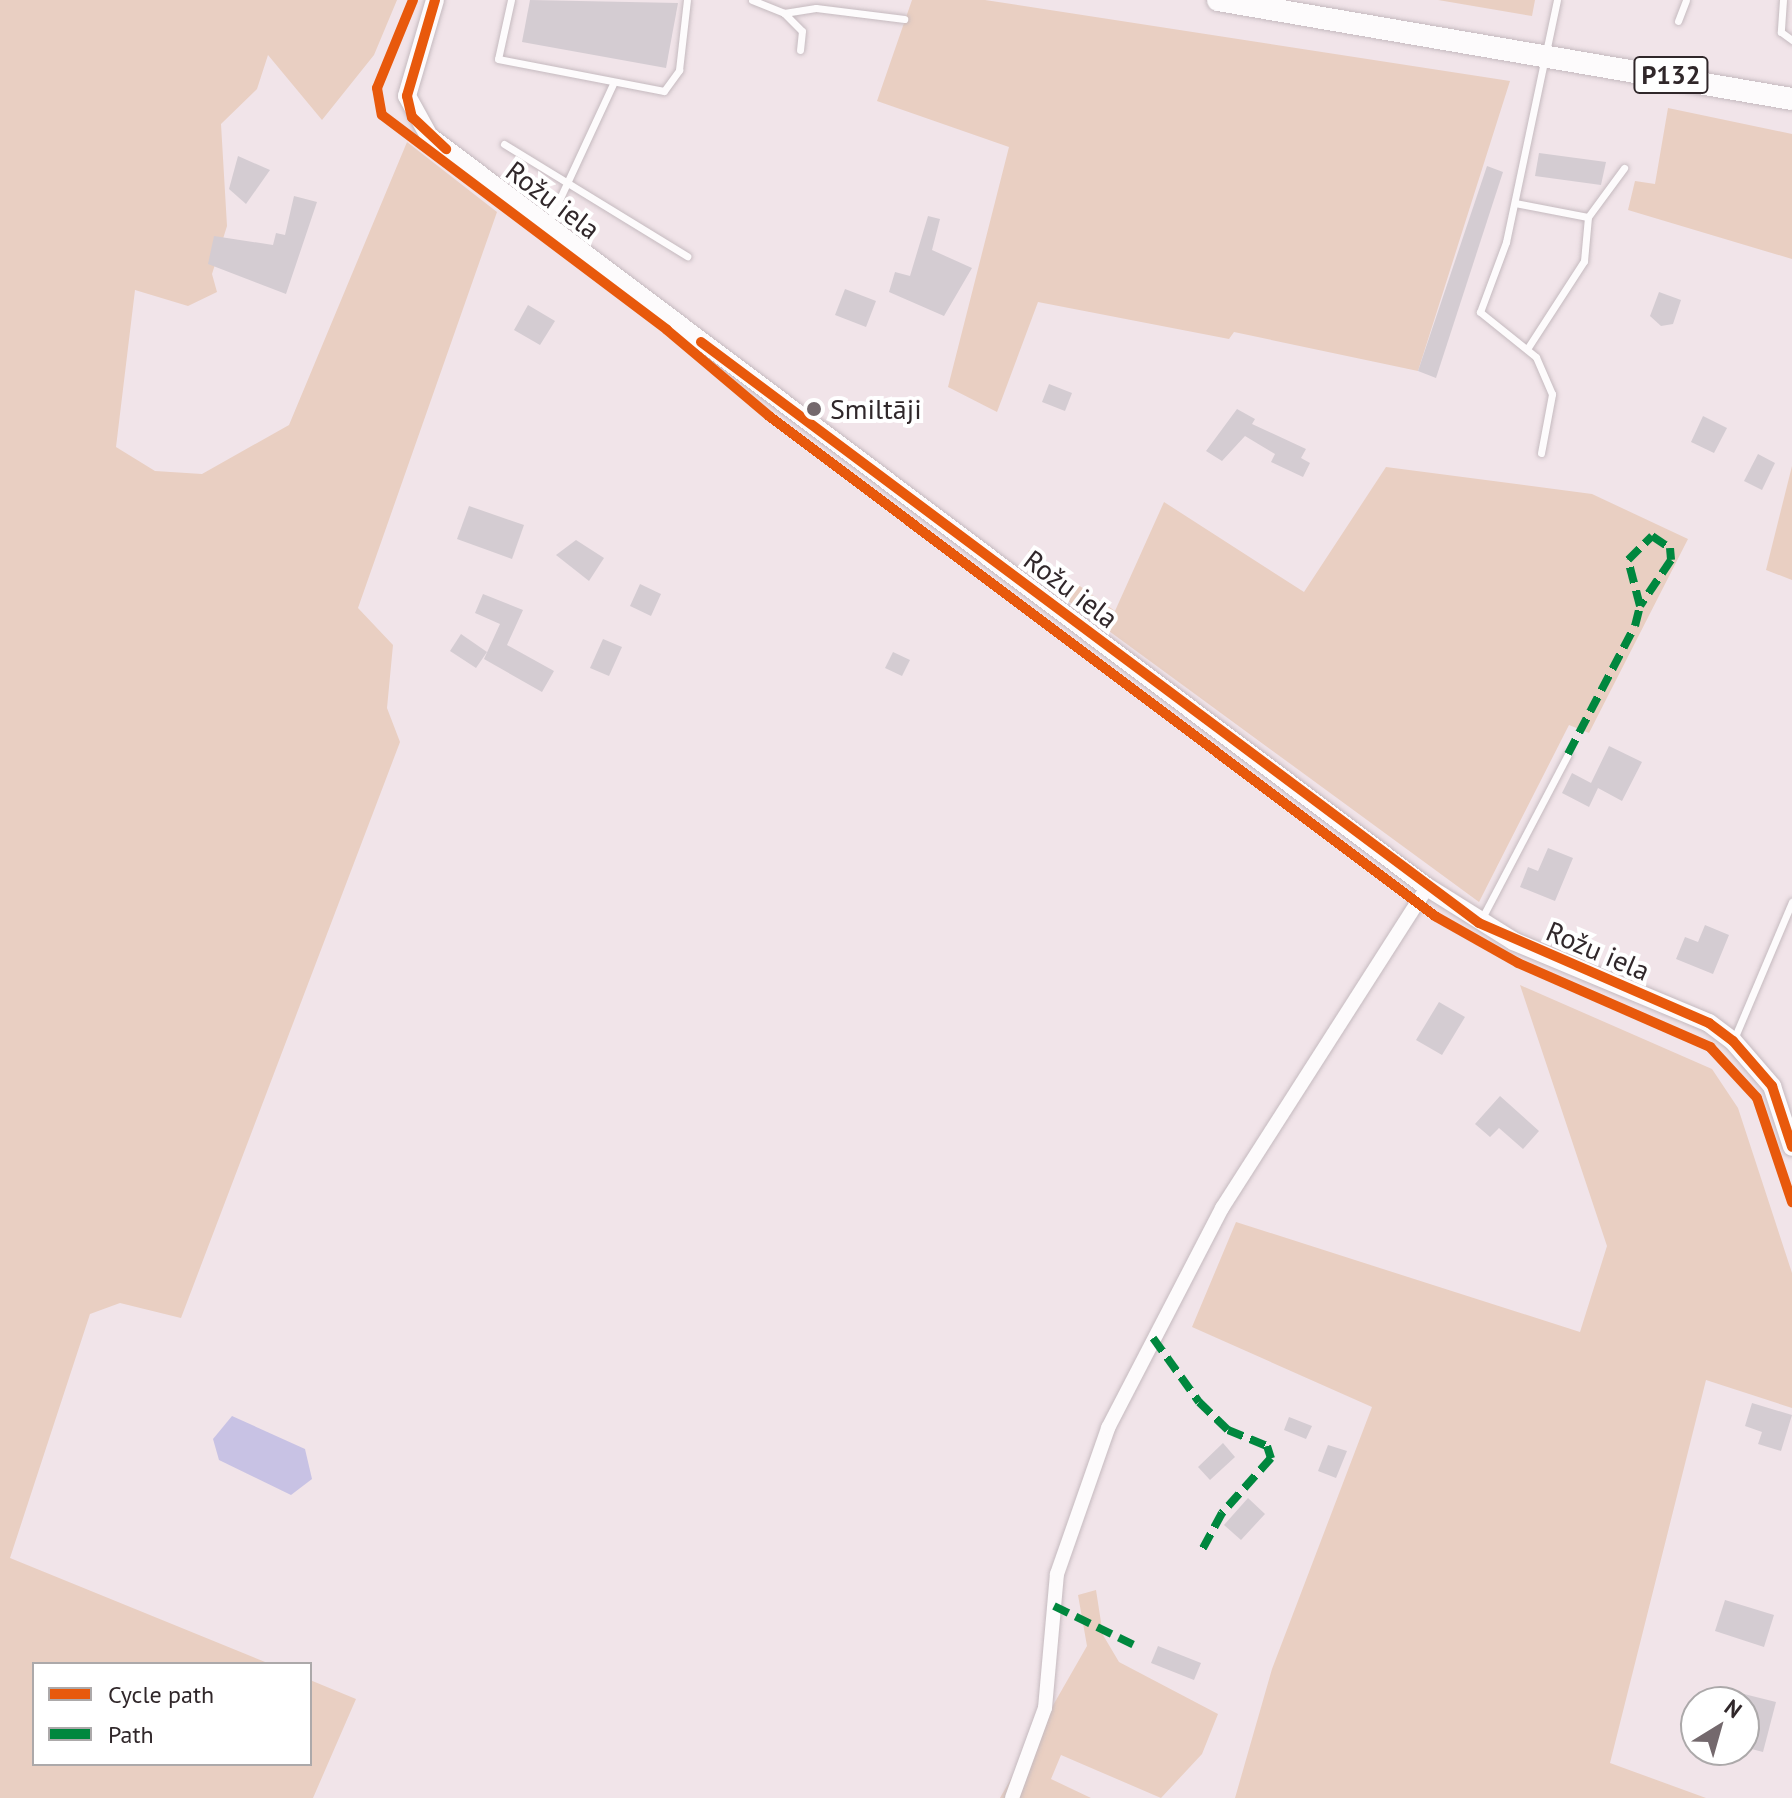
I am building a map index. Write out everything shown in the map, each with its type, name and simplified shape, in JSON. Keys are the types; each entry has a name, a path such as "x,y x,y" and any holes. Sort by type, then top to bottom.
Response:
{"main road":[{"name":"P132","path":"1218,0 1548,54 1792,99"}],"street":[{"name":"Rožu iela","path":"435,0 412,70 412,117 547,226 1427,887 1479,923 1709,1023 1733,1041 1772,1086 1792,1147"},
{"path":"1012,1798 1045,1708 1057,1574 1108,1428 1222,1208 1427,887"}],"lane":[{"path":"511,0 498,59 613,84 664,91 679,70 687,0"},
{"path":"752,0 784,13 802,31 800,50"},
{"path":"1541,453 1552,394 1527,349 1480,312 1515,203 1557,0"},
{"path":"1678,21 1686,0"},
{"path":"1783,0 1781,32 1792,40"},
{"path":"784,13 816,8 904,19"},
{"path":"547,226 569,188 613,84"},
{"path":"504,144 569,188 687,256"},
{"path":"1527,349 1584,261 1588,217 1624,168"},
{"path":"1515,203 1588,217"},
{"path":"1479,923 1568,754"},
{"path":"1733,1041 1792,902"}],"shaded area":[{"path":"0,0 397,0 374,55 322,120 268,55 257,89 221,124 227,226 212,274 217,292 188,306 135,290 116,447 155,471 202,474 289,425 407,142 497,212 358,608 393,645 387,708 400,742 181,1318 120,1303 90,1314 10,1558 265,1662 32,1662 32,1766 312,1766 312,1681 356,1699 313,1798 0,1798"},
{"path":"912,0 985,0 1510,81 1418,371 1234,332 1229,339 1038,302 997,412 948,387 1009,147 877,101"},
{"path":"1438,0 1535,0 1532,16"},
{"path":"1668,108 1792,134 1792,259 1628,210 1635,181 1655,184"},
{"path":"1792,466 1792,580 1766,570"},
{"path":"1386,467 1592,494 1688,539 1589,733 1569,725 1479,902 1023,568 1029,550 1115,611 1164,502 1304,592"},
{"path":"1520,985 1712,1069 1738,1108 1792,1273 1792,1408 1706,1380 1610,1763 1706,1798 1235,1798 1272,1669 1372,1407 1192,1327 1236,1222 1580,1332 1607,1246"},
{"path":"232,1416 305,1449 312,1479 291,1495 219,1460 213,1439"},
{"path":"1096,1590 1103,1635 1119,1662 1218,1714 1202,1754 1161,1798 1061,1755 1051,1779 1091,1798 1000,1798 1087,1646 1078,1595"}],"building":[{"path":"530,0 678,3 666,68 522,42"},
{"path":"1539,153 1606,162 1601,185 1535,176"},
{"path":"238,156 270,170 246,204 229,189"},
{"path":"1487,166 1503,172 1436,378 1418,371"},
{"path":"294,196 317,202 286,294 208,264 214,236 273,245 276,233 285,235"},
{"path":"928,216 940,219 932,250 972,268 944,316 889,292 895,272 910,276"},
{"path":"845,289 876,301 866,327 835,315"},
{"path":"1659,292 1681,300 1673,324 1661,326 1650,316"},
{"path":"528,305 555,321 540,345 514,330"},
{"path":"1049,384 1072,393 1065,411 1042,402"},
{"path":"1237,409 1255,419 1252,424 1306,449 1301,458 1310,463 1303,477 1271,462 1275,454 1245,436 1222,461 1206,451"},
{"path":"1703,416 1727,428 1714,453 1691,442"},
{"path":"1758,454 1775,463 1762,490 1744,481"},
{"path":"469,506 524,525 512,559 457,539"},
{"path":"576,540 604,558 589,581 556,555"},
{"path":"640,584 661,594 651,616 630,606"},
{"path":"483,594 523,610 507,645 554,671 542,692 484,659 500,624 475,613"},
{"path":"461,634 487,652 476,668 450,651"},
{"path":"603,639 622,647 609,676 590,668"},
{"path":"893,652 910,660 902,676 885,668"},
{"path":"1609,746 1642,762 1622,801 1598,788 1589,807 1562,793 1572,773 1591,783"},
{"path":"1548,848 1573,858 1555,901 1520,887 1528,867 1538,871"},
{"path":"1705,925 1729,935 1713,974 1676,959 1685,937 1698,942"},
{"path":"1439,1002 1465,1017 1442,1055 1416,1040"},
{"path":"1500,1096 1539,1131 1523,1149 1499,1128 1490,1137 1475,1124"},
{"path":"1752,1403 1792,1415 1781,1451 1758,1444 1762,1432 1745,1426"},
{"path":"1289,1417 1312,1426 1306,1439 1284,1430"},
{"path":"1223,1443 1235,1457 1210,1480 1198,1467"},
{"path":"1328,1445 1347,1451 1336,1478 1318,1471"},
{"path":"1248,1498 1265,1514 1241,1540 1224,1525"},
{"path":"1725,1600 1774,1615 1764,1647 1715,1631"},
{"path":"1158,1646 1201,1663 1194,1680 1151,1663"},
{"path":"1760,1698 1776,1702 1763,1752 1760,1751"}],"marked path":[{"path":"1568,754 1635,626 1640,606 1628,560 1652,536 1670,548 1671,560 1640,606"},
{"path":"1153,1338 1199,1402 1228,1430 1267,1446 1271,1458 1222,1513 1202,1550"},
{"path":"1054,1606 1134,1645"}],"cycle path":[{"path":"413,0 377,88 382,115 667,330 769,416 1435,916 1518,963 1710,1047 1757,1098 1792,1202"},
{"path":"435,0 407,96 412,117 446,149"},
{"path":"701,342 1479,923 1709,1023 1733,1041 1772,1086 1792,1147"}],"place":[{"name":"Smiltāji","path":"814,409"}]}
